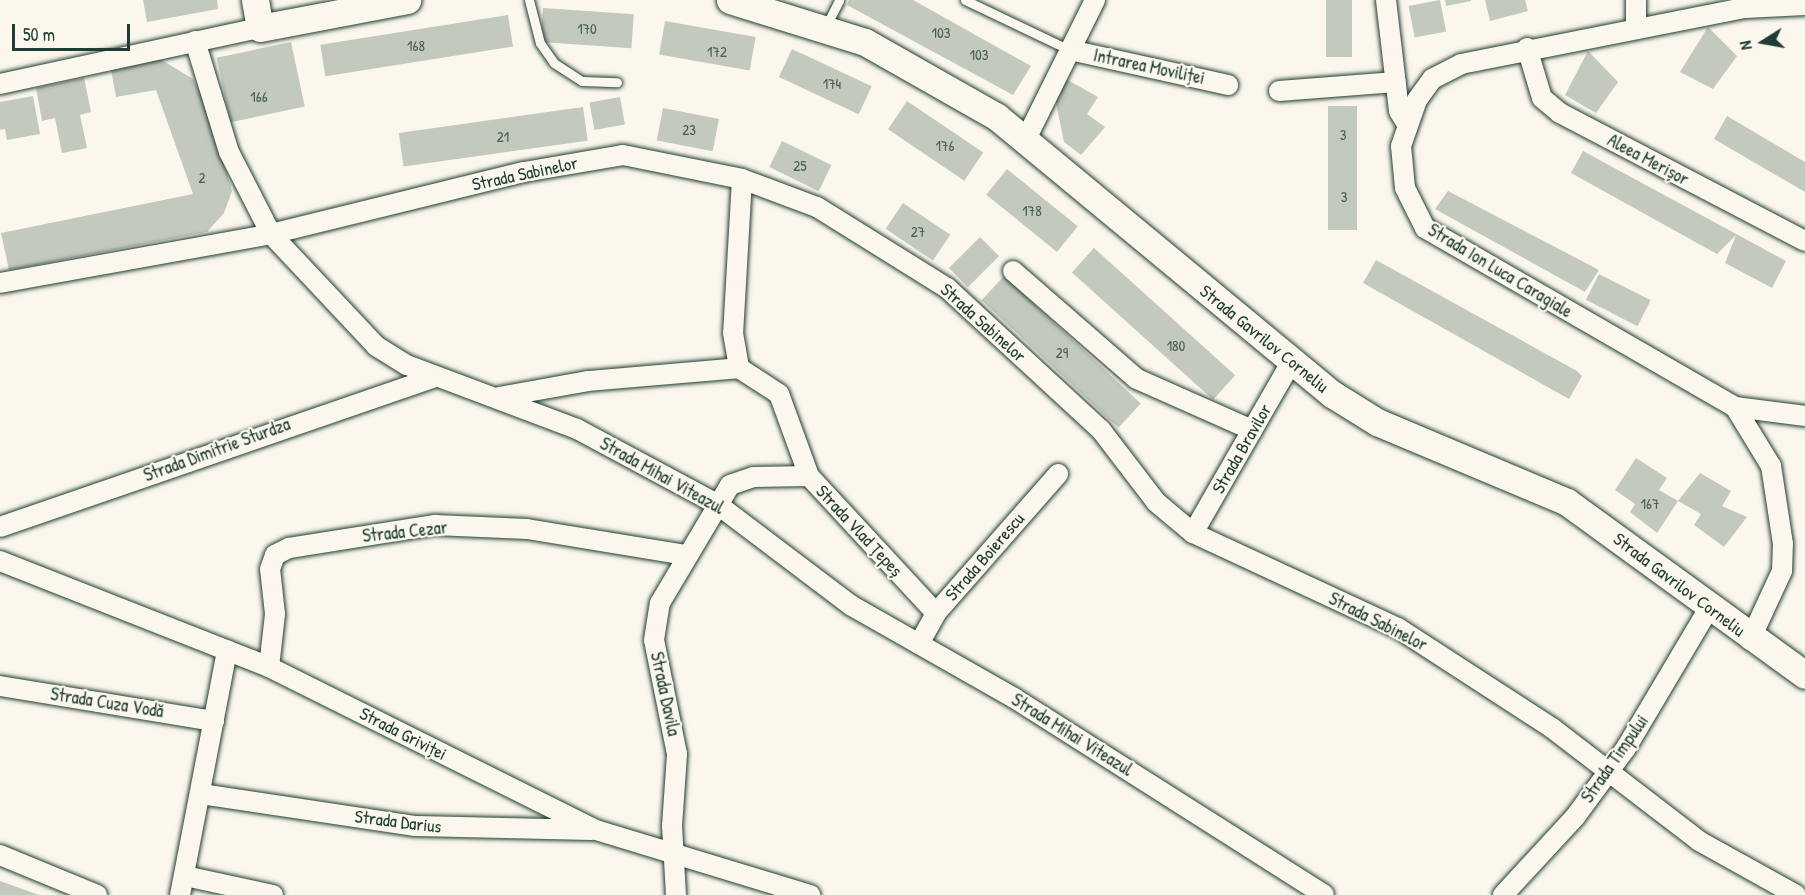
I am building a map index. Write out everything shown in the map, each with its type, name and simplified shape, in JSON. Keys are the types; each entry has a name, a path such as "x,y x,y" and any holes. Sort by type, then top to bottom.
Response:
{"street":[{"path":"255,0 260,28"},
{"path":"0,84 195,41 407,0"},
{"name":"Strada Gavrilov Corneliu","path":"730,0 826,26 865,42 1028,137 1290,364 1377,422 1566,502 1708,610 1805,675"},
{"path":"1028,137 1095,0"},
{"path":"1386,0 1396,82 1405,122"},
{"path":"1636,0 1636,29"},
{"name":"Strada Ion Luca Caragiale","path":"1750,640 1782,571 1784,544 1771,466 1735,407 1425,228 1405,188 1401,146 1405,122 1432,79 1490,54 1775,2 1805,4"},
{"name":"Strada Mihai Viteazul","path":"195,41 229,152 271,234 376,346 436,377 498,397 577,429 717,504 793,566 1324,895"},
{"name":"Aleea Merișor","path":"1527,48 1542,98 1560,113 1805,240"},
{"name":"Intrarea Moviliței","path":"1070,50 1228,84"},
{"path":"1279,92 1396,82"},
{"name":"Strada Sabinelor","path":"0,283 271,234 524,172 623,155 742,179 817,207 947,288 1101,430 1156,502 1193,533 1398,628 1501,692 1610,771 1699,841 1796,895"},
{"path":"498,397 588,381 739,368 733,333 742,179"},
{"path":"1013,271 1137,379 1252,430"},
{"name":"Strada Bravilor","path":"1193,533 1290,364"},
{"name":"Strada Vlad Țepeș","path":"739,368 779,394 809,476 936,613"},
{"name":"Strada Dimitrie Sturdza","path":"0,527 436,377"},
{"path":"1735,407 1805,416"},
{"name":"Strada Boierescu","path":"919,644 936,613 1058,474"},
{"name":"Strada Davila","path":"676,895 672,853 677,754 654,640 660,603 685,555 717,504 739,480 809,476"},
{"name":"Strada Cezar","path":"269,667 275,614 270,569 275,555 289,548 435,525 527,529 685,555"},
{"name":"Strada Griviței","path":"0,561 269,667 596,830 810,895"},
{"name":"Strada Timpului","path":"1503,895 1610,771 1708,610"},
{"path":"227,650 182,886 273,895"},
{"name":"Strada Cuza Vodă","path":"0,686 214,721"},
{"name":"Strada Darius","path":"201,794 416,826 596,830"},
{"path":"0,855 97,895"}],"lane":[{"path":"529,0 540,44 554,63 582,81 617,82"},
{"path":"826,26 839,0"},
{"path":"965,0 1070,50"}],"building":[{"path":"143,0 217,0 218,9 147,22"},
{"path":"849,0 913,0 1031,66 1013,95 847,5"},
{"path":"1326,0 1352,0 1352,57 1326,57"},
{"path":"1440,0 1446,31 1415,38 1409,6"},
{"path":"1445,0 1471,0 1471,1 1446,6"},
{"path":"1485,0 1525,0 1528,11 1490,21"},
{"path":"543,8 634,14 631,48 541,42"},
{"path":"508,15 513,47 325,76 320,45"},
{"path":"665,21 756,37 750,70 659,54"},
{"path":"1708,27 1737,56 1713,89 1680,72"},
{"path":"291,42 305,107 230,122 217,58"},
{"path":"792,49 872,86 859,114 779,77"},
{"path":"1588,51 1618,82 1596,113 1565,95"},
{"path":"155,56 193,79 208,107 232,191 224,213 207,232 9,270 1,233 193,194 156,90 116,97 110,64"},
{"path":"84,78 91,112 80,115 87,148 62,153 55,118 42,121 36,88"},
{"path":"1066,79 1098,97 1087,114 1105,127 1081,155 1064,142 1055,98"},
{"path":"33,96 40,134 7,140 5,129 0,130 0,102"},
{"path":"620,97 625,125 594,130 589,102"},
{"path":"907,101 983,152 964,181 888,129"},
{"path":"1328,106 1357,106 1357,230 1328,230"},
{"path":"583,107 588,141 404,167 399,133"},
{"path":"663,108 719,119 713,151 657,140"},
{"path":"1727,116 1805,162 1805,192 1714,139"},
{"path":"782,141 831,165 819,191 769,167"},
{"path":"1583,151 1786,261 1772,288 1725,263 1736,235 1717,254 1571,173"},
{"path":"1007,169 1078,226 1057,252 986,195"},
{"path":"1448,191 1599,270 1585,292 1435,209"},
{"path":"903,203 950,235 933,261 886,229"},
{"path":"980,237 999,256 968,287 949,268"},
{"path":"1094,248 1235,375 1213,400 1072,273"},
{"path":"1376,260 1577,371 1582,376 1569,399 1363,283"},
{"path":"1599,274 1651,300 1638,326 1586,300"},
{"path":"1004,276 1141,404 1118,428 981,300"},
{"path":"1636,458 1667,478 1659,490 1678,501 1657,533 1630,512 1635,504 1615,490"},
{"path":"1700,473 1731,491 1722,506 1747,517 1724,547 1694,525 1701,514 1678,501"},
{"path":"0,881 39,895 0,895"}]}
